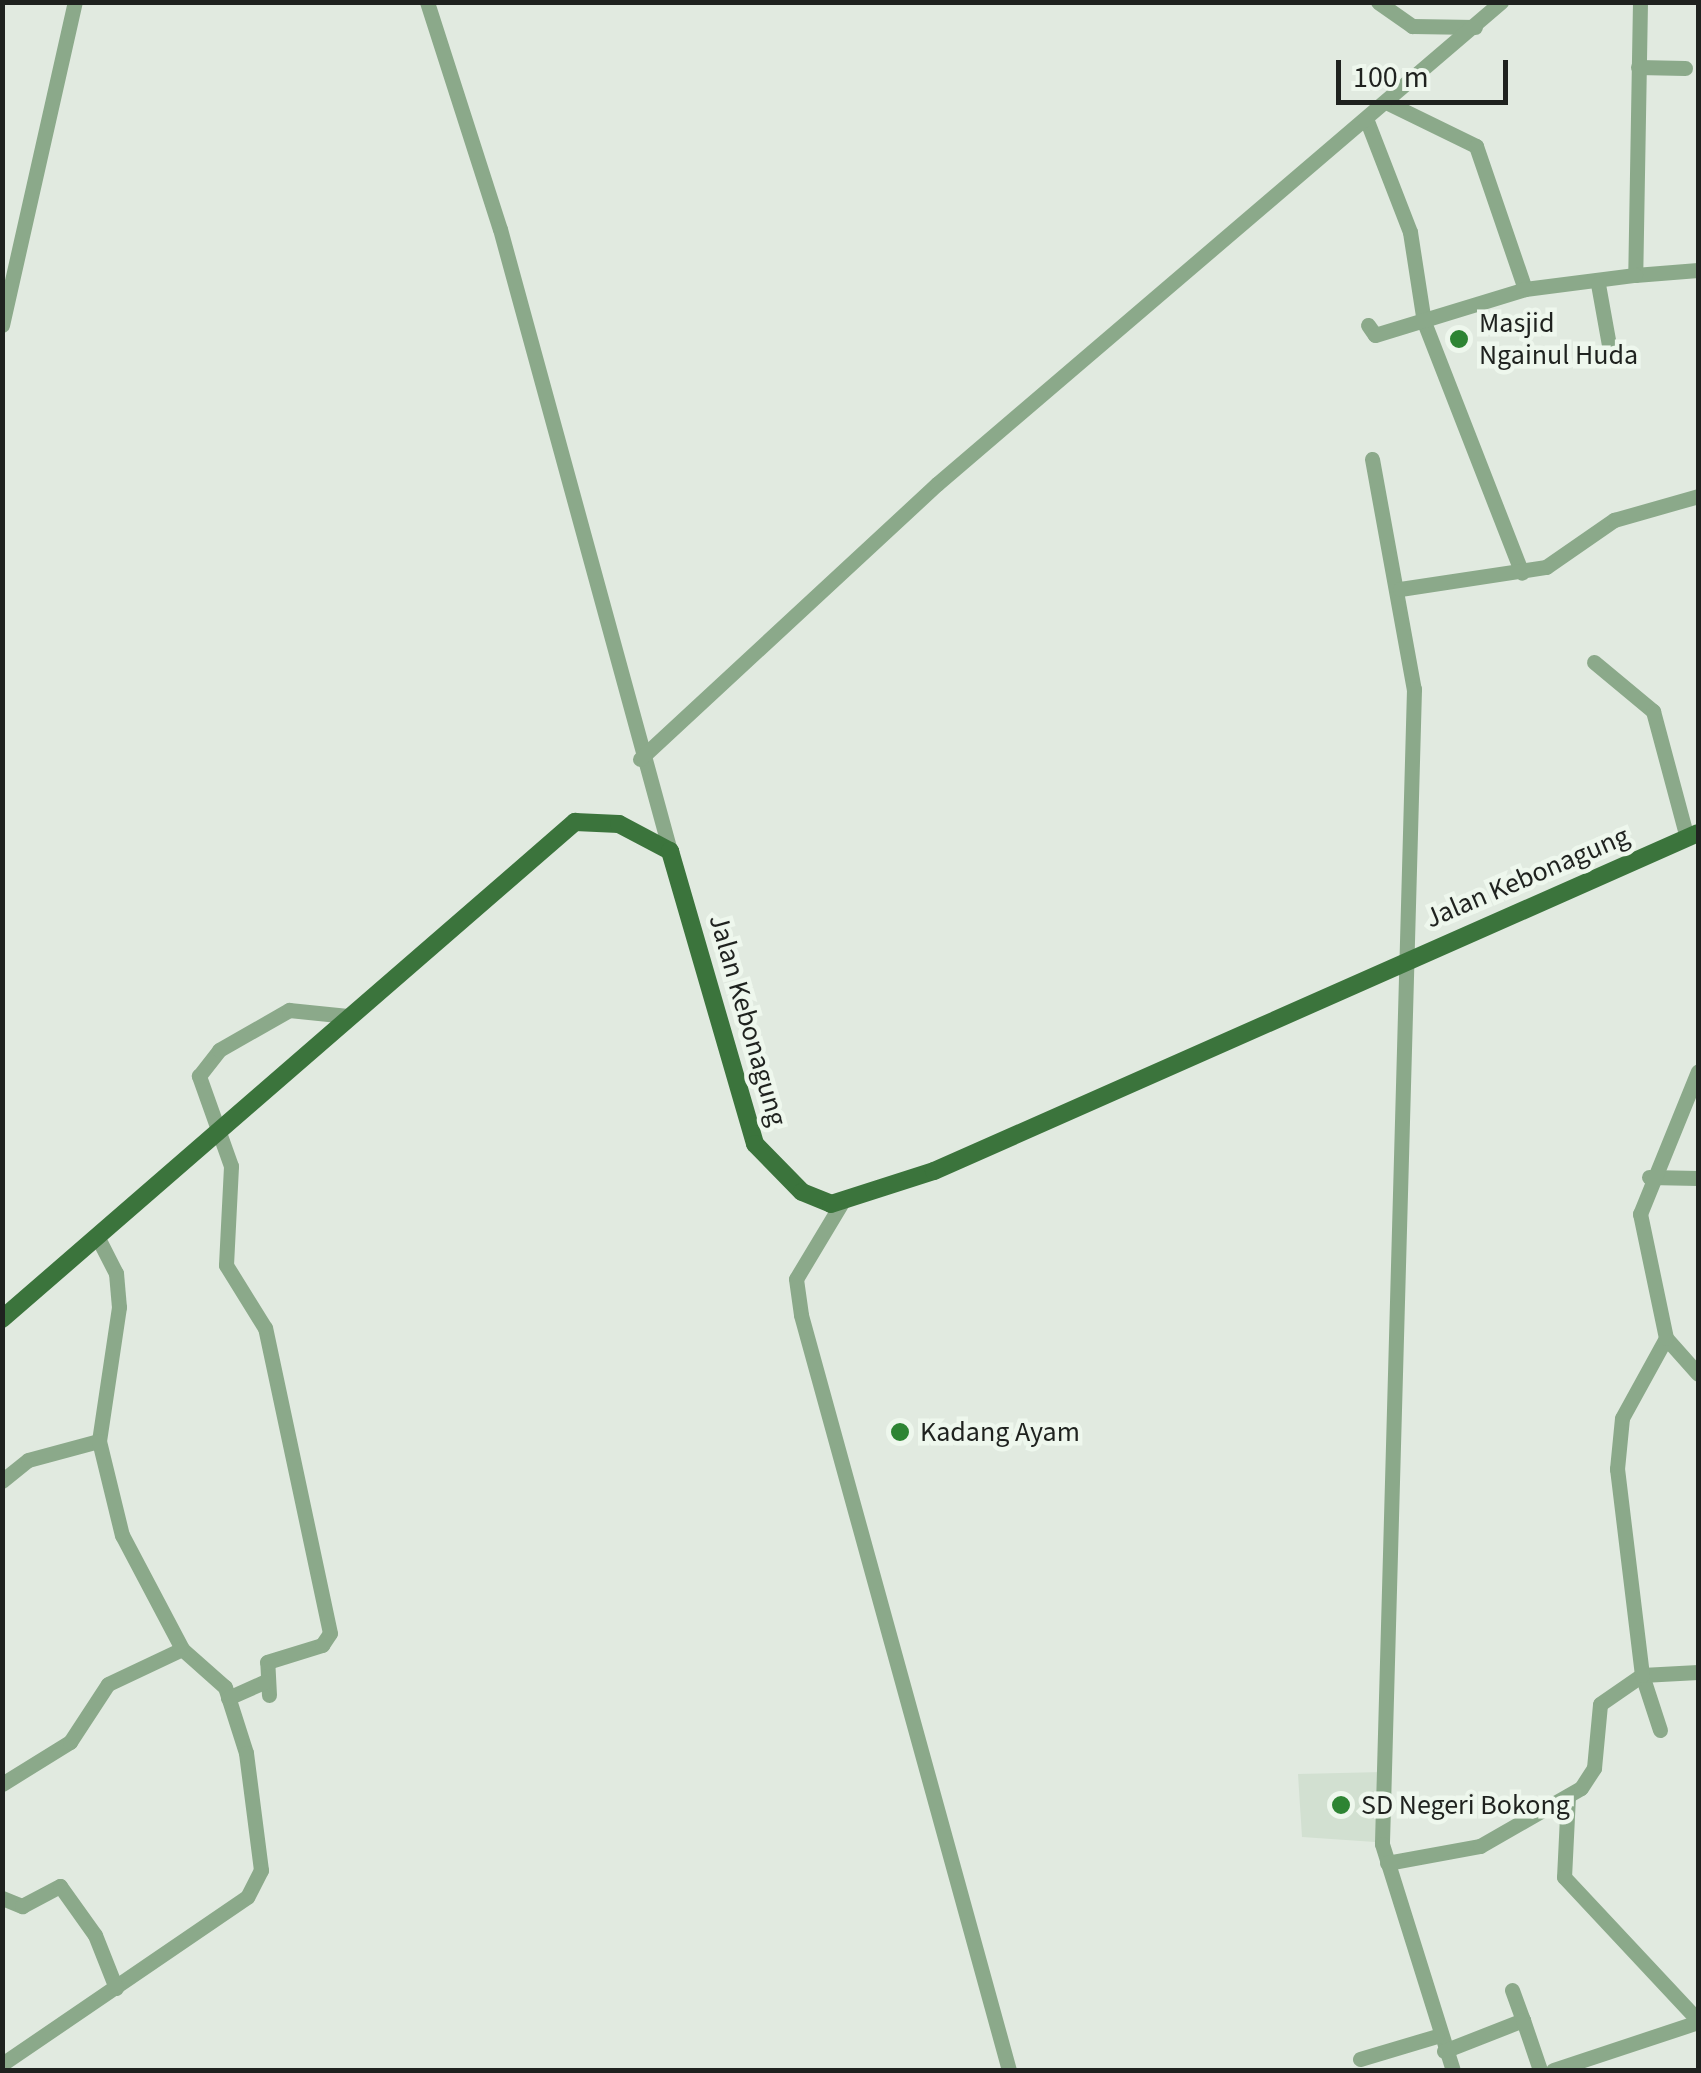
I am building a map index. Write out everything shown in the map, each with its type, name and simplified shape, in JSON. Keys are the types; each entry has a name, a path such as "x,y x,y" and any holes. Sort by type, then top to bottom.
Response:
{"main road":[{"path":"2,1319 98,1240 566,825 619,824 670,851"},
{"name":"Jalan Kebonagung","path":"670,851 755,1144 802,1192 841,1204 1692,836"}],"street":[{"path":"2,325 75,2"},
{"path":"427,2 500,230 640,759 670,851"},
{"path":"1378,2 1412,26 1475,27"},
{"path":"640,759 937,484 1388,103 1501,2"},
{"path":"1635,275 1640,2"},
{"path":"1638,67 1685,68"},
{"path":"1388,103 1458,130 1476,146 1525,290"},
{"path":"1366,120 1410,232 1424,322 1522,573"},
{"path":"1368,324 1375,335 1525,290 1698,270"},
{"path":"1598,284 1608,344"},
{"path":"1372,460 1400,589 1414,689 1403,961 1387,1863 1440,2043 1454,2070"},
{"path":"1400,589 1522,573 1572,555 1614,520 1698,496"},
{"path":"1594,662 1653,710 1692,836"},
{"path":"228,1698 266,1689 266,1662 322,1645 330,1633 265,1328 226,1266 232,1166 200,1096 204,1063 293,1009 348,1016"},
{"path":"1697,1078 1649,1177 1639,1225 1666,1338 1698,1374"},
{"path":"1649,1177 1698,1178"},
{"path":"841,1204 796,1279 801,1315 1009,2070"},
{"path":"2,2064 116,1988 259,1882 246,1754 228,1698 182,1649 114,1518 99,1440 119,1306 98,1240"},
{"path":"1660,1730 1642,1675 1617,1469 1622,1418 1666,1338"},
{"path":"2,1481 28,1460 99,1440"},
{"path":"2,1784 70,1742 108,1684 182,1649"},
{"path":"1387,1863 1480,1846 1568,1796 1594,1768 1600,1704 1642,1675 1698,1672"},
{"path":"1553,2070 1698,2021 1564,1877 1568,1796"},
{"path":"2,1898 22,1906 60,1886 95,1934 116,1988"},
{"path":"1512,1990 1540,2070"},
{"path":"1360,2059 1440,2043 1522,2020"}],"shaded area":[{"name":"SD Negeri Bokong","path":"1383,1772 1375,1842 1302,1837 1298,1774"}],"place":[{"name":"Masjid Ngainul Huda","path":"1459,339"},
{"name":"Kadang Ayam","path":"900,1432"},
{"name":"SD Negeri Bokong","path":"1341,1805"}]}
